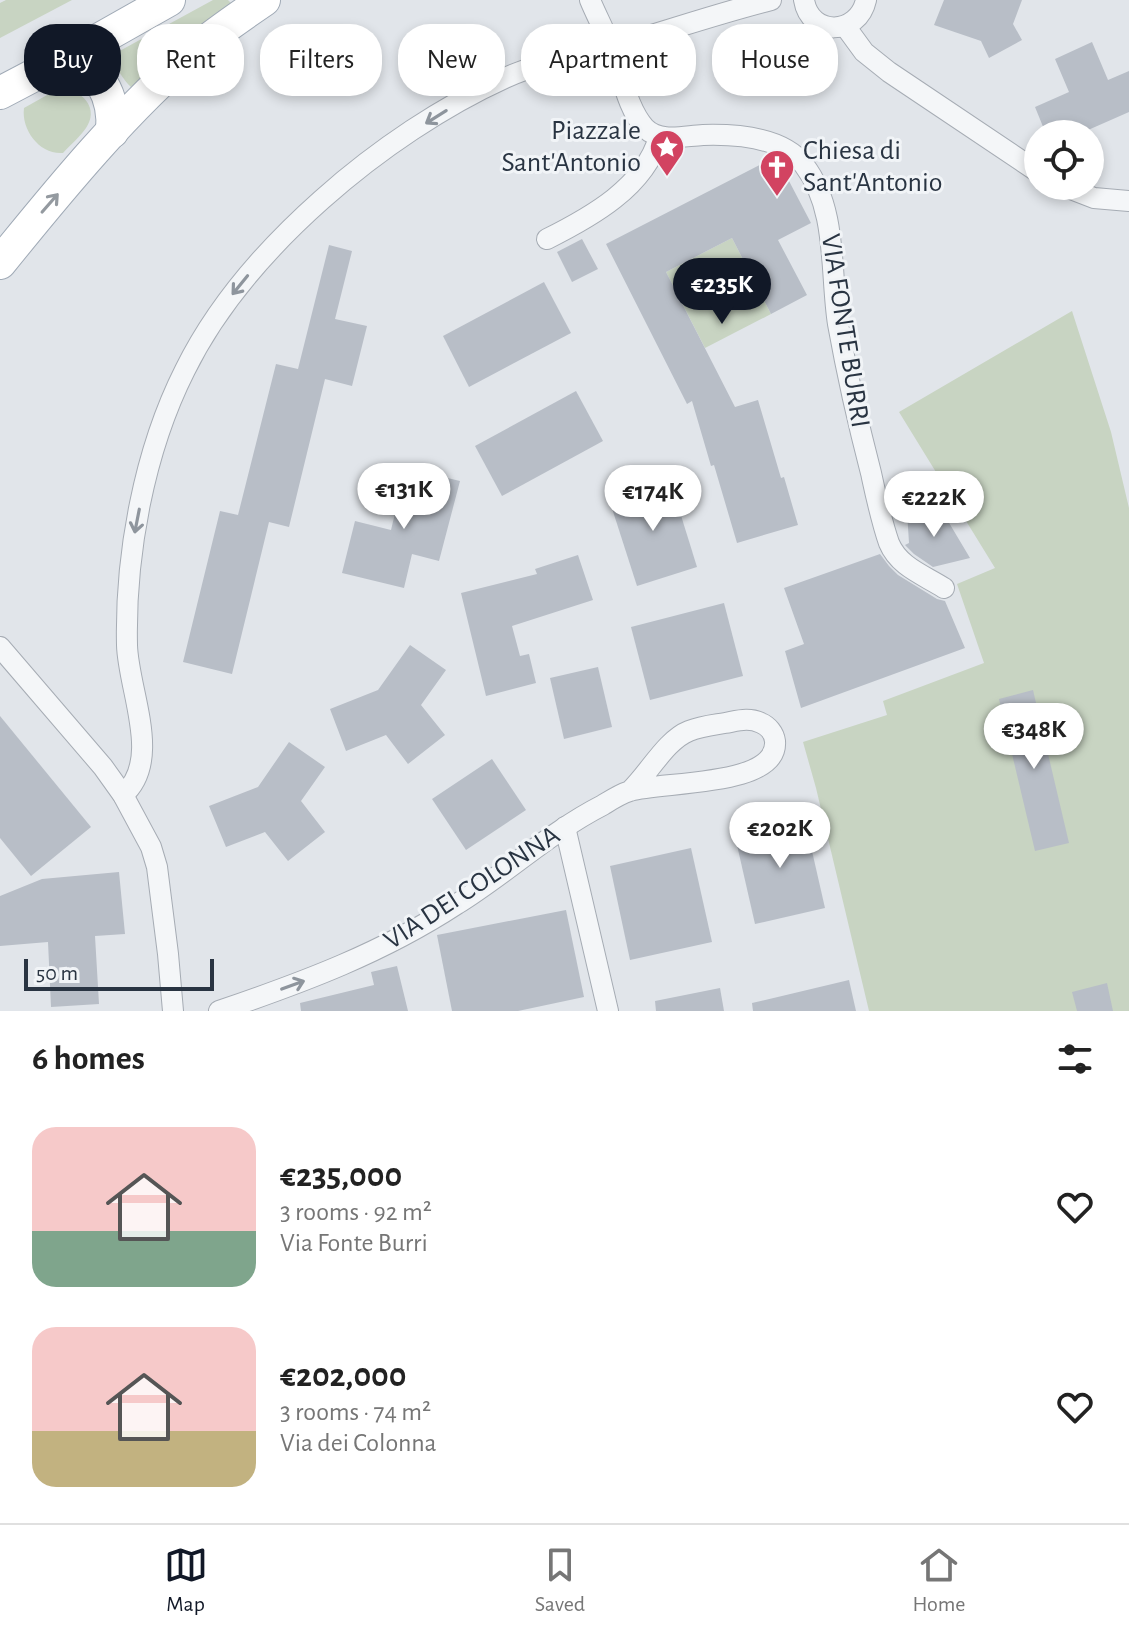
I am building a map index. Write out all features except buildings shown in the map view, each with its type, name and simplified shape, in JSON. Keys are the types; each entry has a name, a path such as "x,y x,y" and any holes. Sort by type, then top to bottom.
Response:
{"main road":[{"path":"121,27 169,0"},
{"path":"0,263 112,132 153,90 188,57 264,0"},
{"path":"0,93 24,80"},
{"path":"109,96 112,132"}],"street":[{"path":"590,0 601,24"},
{"path":"689,24 771,0"},
{"path":"804,0 809,15 816,22 835,28 855,21 866,0"},
{"path":"845,26 864,52 889,72 1024,163"},
{"path":"123,795 141,767 142,757 141,730 127,645 130,569 137,519 151,461 184,370 239,285 294,225 382,152 444,111 521,72"},
{"path":"547,239 583,220 623,191 647,164 659,137 646,129 635,115 628,96"},
{"name":"VIA FONTE BURRI","path":"659,137 719,135 759,140 790,153 810,173 824,209 852,400 889,543 894,555 902,562 944,588"},
{"path":"1104,199 1129,201"},
{"path":"0,647 103,767 141,827 155,857 173,1011"},
{"name":"VIA DEI COLONNA","path":"219,1011 348,964 404,936 479,890 565,827 630,791 672,742 691,730 752,720 762,723 774,736 773,752 759,767 747,772 697,783 630,791"},
{"path":"565,827 608,1011"}],"green space":[{"path":"6,0 72,0 0,38 0,3"},
{"path":"213,0 228,0 231,3 206,24 169,24"},
{"path":"137,41 137,85 131,87 121,74 121,50"},
{"path":"45,96 82,96 90,108 90,121 63,153 55,153 34,140 26,125 24,108"},
{"path":"732,238 771,314 705,348 666,272"},
{"path":"1072,311 1111,432 1129,508 1129,1011 869,1011 803,742 887,715 883,701 984,663 957,584 995,568 899,412"}],"place":[{"name":"Piazzale Sant'Antonio","path":"667,178"},
{"name":"Chiesa di Sant'Antonio","path":"777,198"}]}
